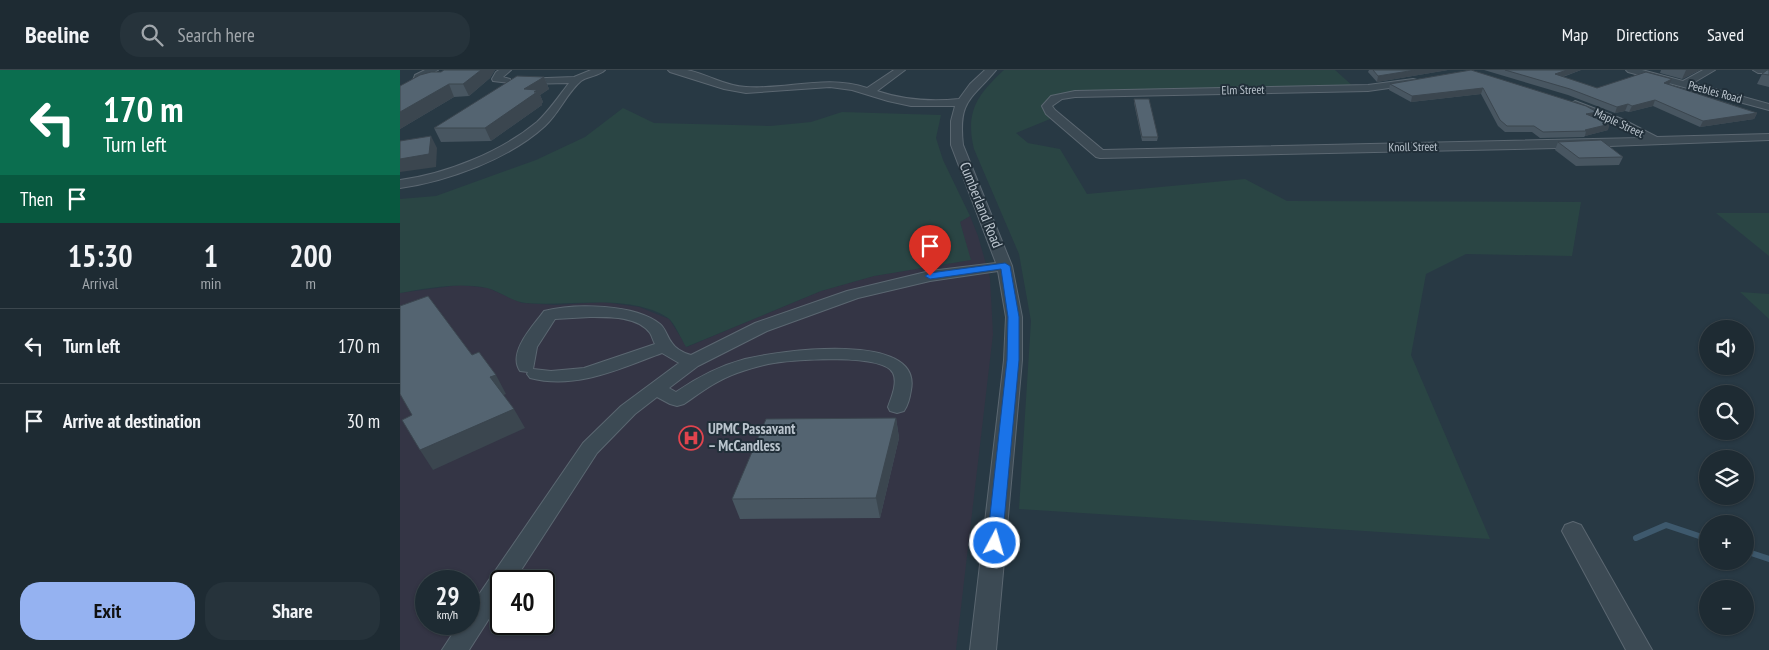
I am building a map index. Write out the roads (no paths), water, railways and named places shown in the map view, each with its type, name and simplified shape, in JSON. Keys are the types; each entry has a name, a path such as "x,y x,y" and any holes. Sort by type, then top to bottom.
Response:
{"street":[{"path":"400,96 415,88 420,77 433,70"},
{"path":"506,70 499,74 498,79 506,81"},
{"path":"518,81 577,80 600,70"},
{"path":"672,70 694,75 721,86 744,90 832,84 851,86 881,96 908,102 945,104 962,102"},
{"path":"868,91 900,70"},
{"name":"Cumberland Road","path":"983,650 1013,360 1014,317 1005,266 957,144 955,123 962,102 972,87 991,70"},
{"name":"Peebles Road","path":"1631,70 1769,107"},
{"path":"1684,84 1710,70"},
{"path":"1758,70 1769,70"},
{"path":"1698,76 1716,81"},
{"path":"400,184 414,182 478,162 507,149 542,123 577,80"},
{"name":"Elm Street","path":"1067,127 1050,112 1047,106 1054,99 1068,94 1362,88 1420,81"},
{"name":"Maple Street","path":"1566,101 1618,121 1655,141"},
{"name":"Knoll Street","path":"1067,127 1100,154 1769,137"},
{"path":"455,650 590,448 612,424 655,388 692,362 761,327 853,294 930,276 1005,266"},
{"path":"665,346 582,374 564,377 543,376 524,364 525,353 550,314 598,312 634,317 656,329 665,346 674,354 692,362"},
{"path":"655,388 677,400 710,379 749,364 775,358 876,356 894,364 901,370 902,390 897,407"},
{"path":"1573,532 1639,650"}],"waterway":[{"path":"1636,538 1666,525 1699,536"},
{"path":"1754,554 1769,559"}],"place":[{"name":"UPMC Passavant – McCandless","path":"691,438"}]}
